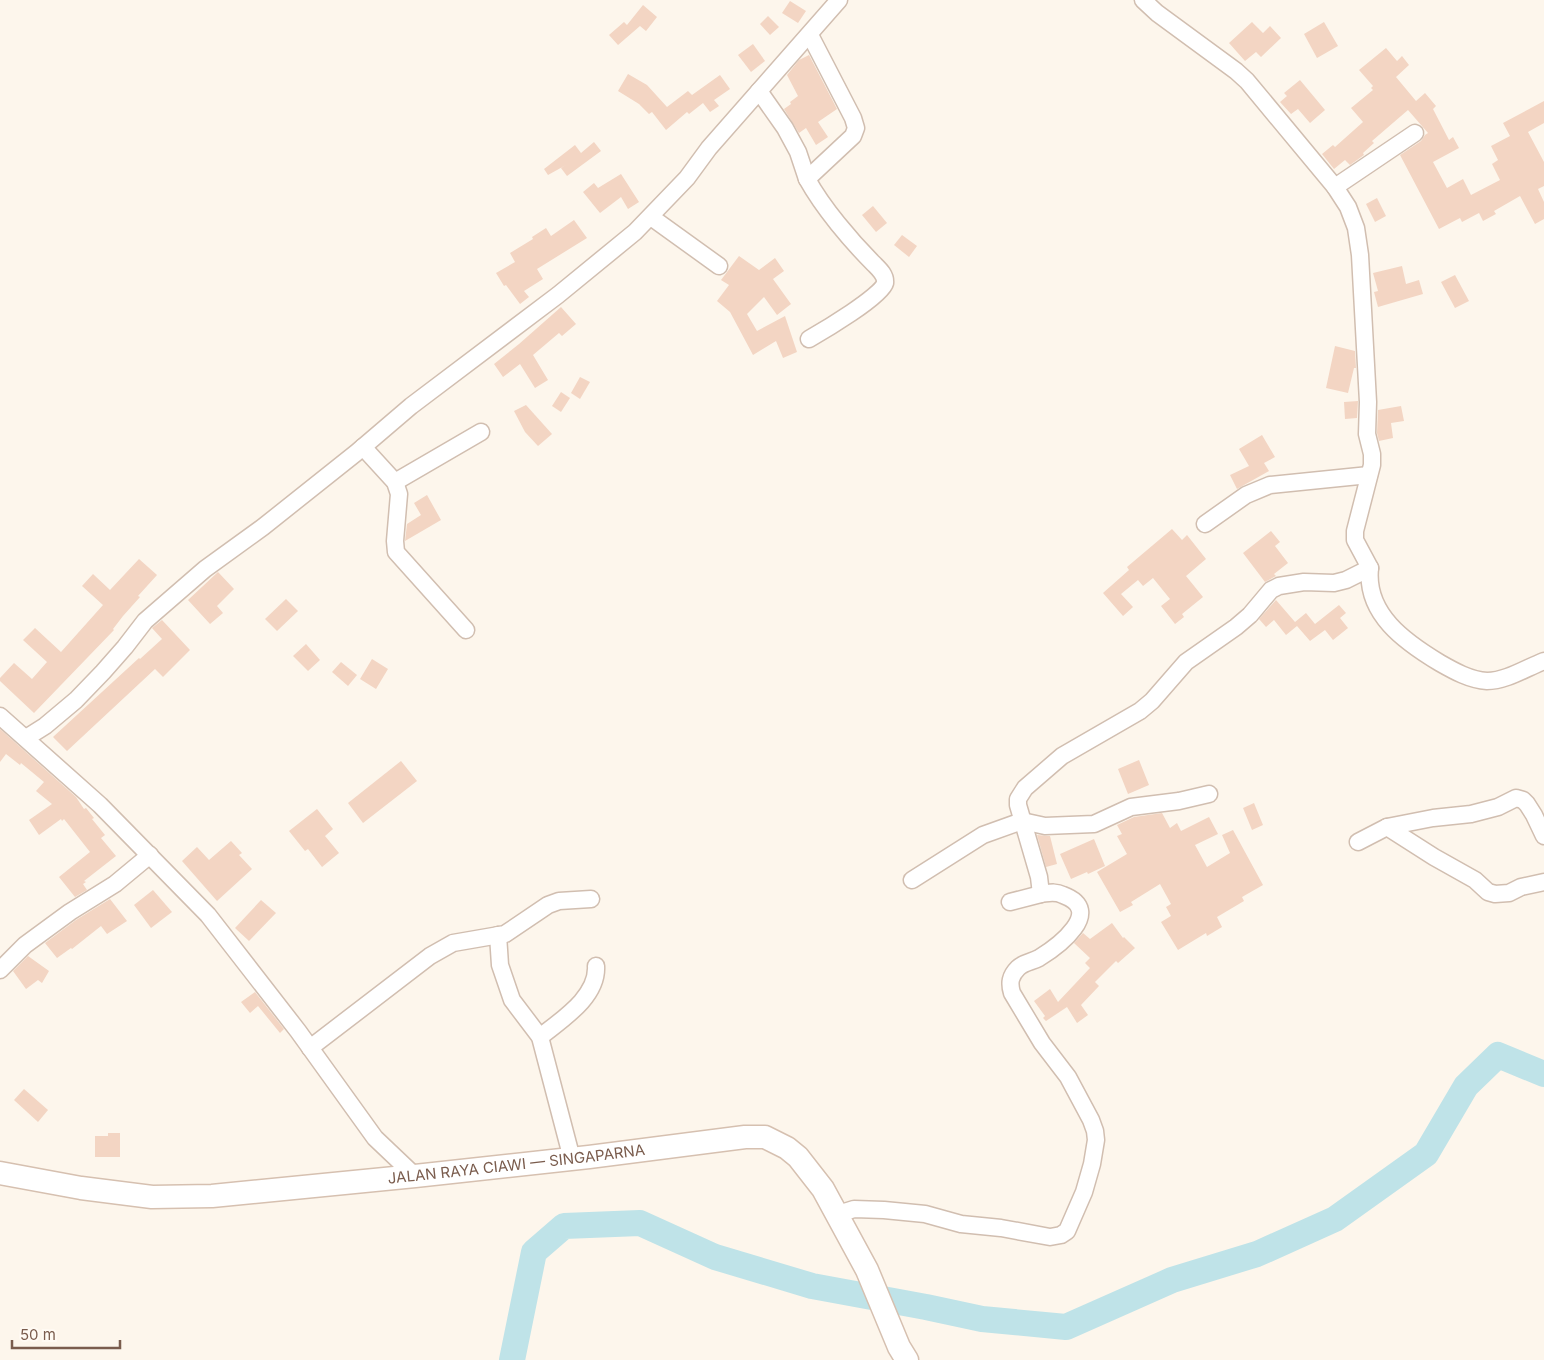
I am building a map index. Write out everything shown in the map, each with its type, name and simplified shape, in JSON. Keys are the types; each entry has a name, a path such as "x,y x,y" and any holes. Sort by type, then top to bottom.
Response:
{"main road":[{"name":"JALAN RAYA CIAWI — SINGAPARNA","path":"0,1173 81,1188 152,1197 212,1196 572,1159 745,1137 765,1137 778,1142 798,1157 823,1189 867,1270 903,1354"}],"street":[{"path":"26,738 45,726 76,700 103,672 145,621 204,569 263,527 411,406 558,295 635,232 687,178 709,148 839,0"},
{"path":"1143,0 1157,13 1236,71 1258,92 1335,187 1348,207 1356,228 1360,255 1368,402 1367,434 1372,454 1372,465 1355,531 1355,540 1370,568 1371,593 1383,618 1400,636 1428,656 1475,679 1495,680 1544,661"},
{"path":"807,179 853,136 856,128 853,118 810,35"},
{"path":"759,91 785,128 798,152 807,179 854,245 880,270 885,278 885,284 878,293 836,323 809,339"},
{"path":"1335,187 1415,133"},
{"path":"651,217 719,266"},
{"path":"396,482 481,432"},
{"path":"363,446 396,482 399,494 395,541 396,552 466,630"},
{"path":"1205,524 1246,495 1270,486 1369,475"},
{"path":"1040,894 1039,877 1019,812 1018,799 1025,788 1062,756 1140,711 1152,701 1186,662 1236,627 1250,615 1271,590 1279,586 1304,582 1334,583 1370,568"},
{"path":"0,716 100,806 208,916 310,1048 375,1138 415,1176"},
{"path":"912,880 983,835 1022,822 1045,826 1094,824 1131,807 1179,802 1209,794"},
{"path":"1358,842 1387,827 1426,818 1471,814 1498,807 1516,798 1524,800 1544,836"},
{"path":"1387,827 1434,857 1476,880 1488,892 1495,894 1509,893 1544,882"},
{"path":"0,970 24,945 70,912 115,884 150,855"},
{"path":"838,1214 854,1209 884,1210 925,1214 961,1224 1001,1228 1050,1237 1061,1235 1067,1231 1084,1192 1092,1164 1096,1140 1095,1131 1068,1077 1033,1029 1012,993 1010,985 1011,977 1017,968 1022,964 1037,960 1061,943 1073,931 1080,918 1080,912 1078,905 1066,896 1056,892 1010,902"},
{"path":"310,1048 442,948 464,940 512,931 548,905 566,900 591,899"},
{"path":"498,935 500,965 512,1000 540,1037 572,1159"},
{"path":"540,1037 578,1005 596,977 596,966"}],"building":[{"path":"790,1 806,11 798,23 782,13"},
{"path":"643,5 657,17 646,31 640,26 618,45 609,35 624,22 627,25"},
{"path":"768,16 779,27 770,35 760,24"},
{"path":"1252,22 1263,33 1270,26 1281,38 1261,57 1256,52 1245,61 1229,43"},
{"path":"1324,22 1338,46 1317,58 1304,34"},
{"path":"753,44 765,61 751,72 738,55"},
{"path":"1386,48 1397,61 1402,56 1409,65 1396,77 1416,101 1425,93 1436,106 1433,109 1449,140 1453,137 1459,148 1433,162 1447,188 1463,179 1471,195 1500,180 1492,164 1498,160 1491,146 1510,136 1503,123 1544,101 1544,123 1528,132 1544,162 1544,186 1538,189 1544,202 1544,219 1535,224 1520,196 1494,211 1496,214 1483,221 1479,213 1462,222 1460,218 1439,229 1400,155 1421,141 1428,133 1408,110 1372,141 1374,143 1363,153 1364,155 1350,165 1345,160 1334,169 1322,154 1333,145 1335,147 1363,122 1351,108 1373,90 1371,88 1373,86 1359,70"},
{"path":"809,55 837,109 818,122 828,137 816,145 806,128 799,133 784,109 798,96 787,75 799,60"},
{"path":"628,74 647,85 667,107 688,91 692,95 720,75 730,89 714,100 719,106 710,112 703,103 689,114 687,112 666,130 652,112 649,114 639,104 618,91"},
{"path":"1300,80 1325,110 1310,123 1298,109 1291,114 1280,102 1287,96 1284,93"},
{"path":"594,142 601,151 567,176 561,168 566,165 548,175 544,169 575,145 581,153"},
{"path":"621,174 639,202 628,209 621,197 600,213 583,192 594,183 598,188"},
{"path":"1377,198 1386,216 1375,222 1366,204"},
{"path":"873,206 887,223 876,232 862,215"},
{"path":"574,220 587,238 537,269 543,279 524,291 529,297 520,304 506,285 504,286 496,273 515,262 510,253 533,239 532,237 546,228 551,236"},
{"path":"902,235 917,246 909,257 894,245"},
{"path":"739,256 759,270 775,258 784,271 773,279 791,304 777,315 764,297 747,314 757,331 785,316 797,352 783,358 776,341 753,355 730,312 717,301 729,285 721,280"},
{"path":"1402,266 1406,284 1419,280 1423,294 1378,307 1374,292 1378,291 1373,273"},
{"path":"1455,275 1469,301 1455,308 1441,282"},
{"path":"561,307 576,324 562,336 559,333 533,355 548,380 535,388 520,364 503,377 494,364"},
{"path":"1335,346 1355,351 1356,368 1354,368 1348,393 1326,388"},
{"path":"580,377 590,382 580,399 571,393"},
{"path":"561,392 570,398 561,412 552,406"},
{"path":"1358,401 1357,418 1345,419 1344,402"},
{"path":"526,405 552,434 538,446 525,432 514,411"},
{"path":"1401,406 1404,421 1391,423 1393,438 1379,441 1377,433 1378,410"},
{"path":"1262,435 1275,457 1264,463 1269,471 1237,489 1230,475 1249,466 1239,449"},
{"path":"427,495 441,520 405,541 407,524 421,515 414,503"},
{"path":"1172,529 1182,540 1187,535 1206,559 1186,576 1203,597 1182,614 1184,617 1175,624 1161,606 1170,599 1153,578 1143,586 1138,580 1121,594 1133,607 1123,616 1103,593 1129,570 1127,567"},
{"path":"1271,531 1280,542 1275,546 1288,563 1274,574 1276,576 1265,582 1243,553"},
{"path":"139,559 157,575 138,596 140,597 123,616 114,630 34,713 0,681 0,678 14,663 32,679 47,662 23,640 35,628 61,652 103,605 82,586 93,574 110,590"},
{"path":"218,572 234,589 217,606 223,613 210,624 188,600"},
{"path":"286,599 298,611 277,631 265,619"},
{"path":"1276,600 1295,622 1306,613 1315,624 1339,605 1346,613 1340,618 1348,628 1333,640 1325,630 1310,641 1297,626 1286,635 1274,620 1266,627 1259,619"},
{"path":"162,620 190,650 163,677 155,669 67,751 53,737 162,639 152,628"},
{"path":"306,644 320,660 308,671 293,656"},
{"path":"372,659 388,669 376,689 360,679"},
{"path":"341,662 357,675 348,686 332,672"},
{"path":"0,729 76,797 84,809 86,808 94,818 92,819 105,835 101,838 116,856 84,881 86,882 83,884 87,890 75,897 59,877 90,852 64,819 62,821 61,819 39,835 29,820 52,804 36,791 44,782 21,763 20,765 6,754 0,762"},
{"path":"1139,760 1149,785 1128,794 1118,769"},
{"path":"401,761 417,781 363,823 348,803"},
{"path":"1254,803 1263,825 1252,830 1243,808"},
{"path":"317,809 333,829 325,836 339,853 322,867 308,849 305,851 289,831"},
{"path":"1162,813 1170,828 1177,823 1181,831 1209,817 1218,834 1195,845 1207,867 1230,853 1222,835 1233,830 1263,885 1242,897 1244,901 1217,917 1222,927 1207,936 1206,933 1178,950 1161,922 1171,916 1166,907 1171,904 1160,884 1131,902 1133,905 1120,912 1097,872 1127,854 1117,836 1122,834 1117,825 1134,817"},
{"path":"1037,835 1050,836 1057,864 1046,867"},
{"path":"1094,839 1105,866 1071,879 1060,854"},
{"path":"231,841 242,853 239,855 252,869 217,901 182,861 197,847 209,860"},
{"path":"153,890 172,912 151,928 134,905"},
{"path":"110,899 127,921 107,934 101,926 72,949 57,958 45,943 76,920"},
{"path":"261,900 276,913 249,941 235,928"},
{"path":"1112,923 1123,938 1135,948 1118,963 1116,961 1095,982 1099,986 1081,1005 1088,1015 1077,1023 1067,1007 1046,1021 1043,1018 1045,1016 1034,1001 1050,989 1058,1002 1090,968 1085,963 1090,958 1074,943 1083,933 1090,939"},
{"path":"28,956 49,971 42,983 38,980 26,989 13,971"},
{"path":"255,992 284,1029 280,1033 258,1006 250,1013 241,1002"},
{"path":"24,1089 48,1110 38,1122 14,1100"},
{"path":"108,1133 120,1133 120,1157 95,1157 95,1136 108,1136"}],"waterway":[{"path":"512,1360 534,1252 564,1226 640,1223 715,1257 812,1286 982,1319 1066,1327 1172,1280 1257,1254 1335,1219 1426,1154 1466,1086 1498,1055 1544,1074"}]}
